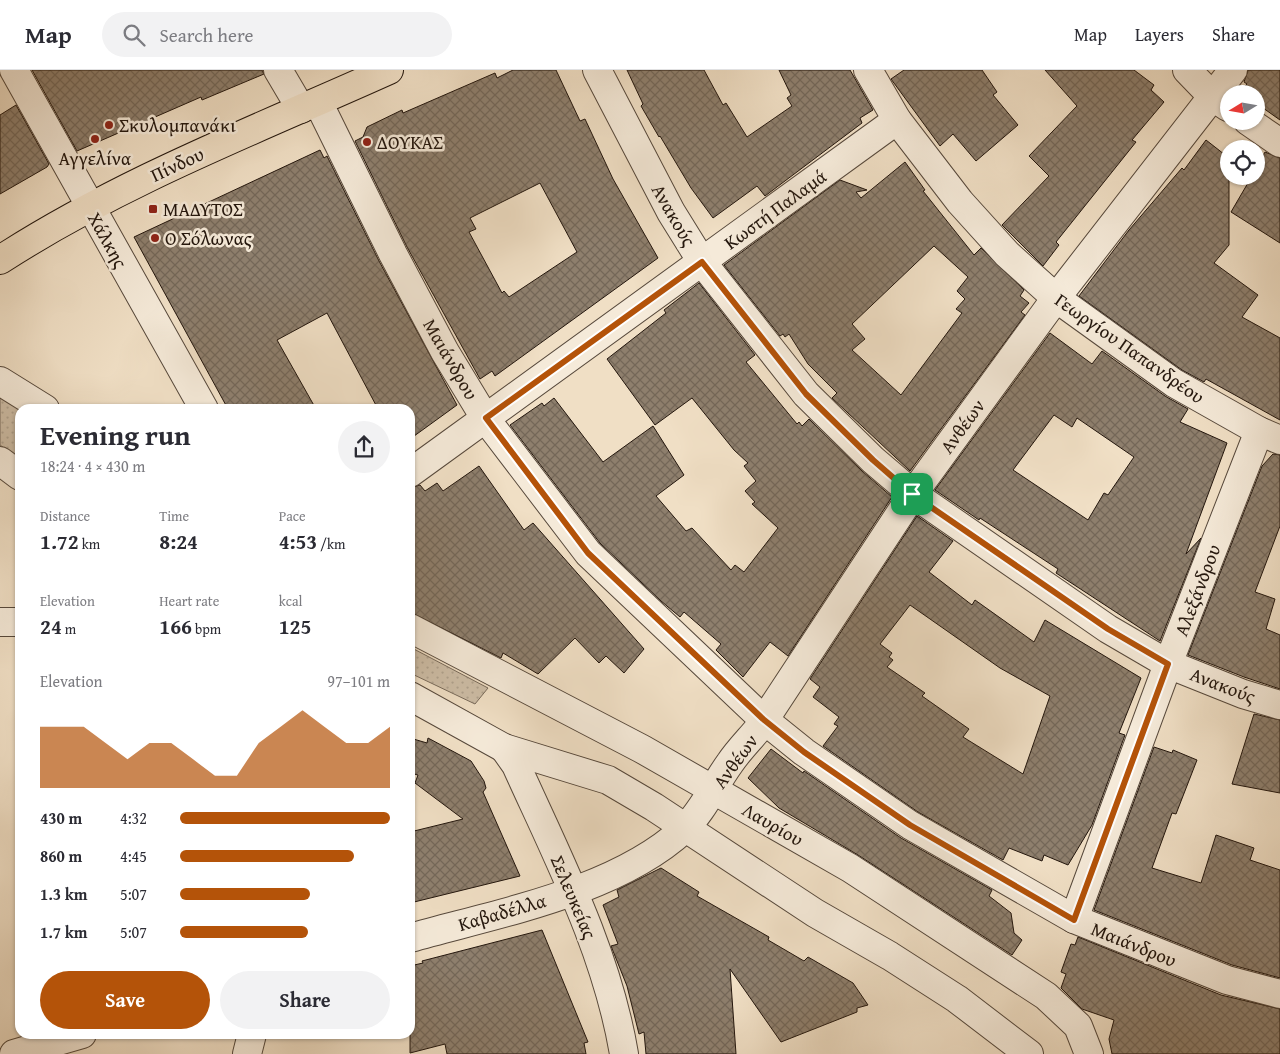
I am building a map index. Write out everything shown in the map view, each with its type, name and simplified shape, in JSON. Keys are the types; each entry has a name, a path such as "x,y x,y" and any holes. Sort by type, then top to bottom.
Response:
{"main road":[{"name":"Πίνδου","path":"0,260 90,207 185,160 389,70"}],"street":[{"name":"Χάλκης","path":"14,70 201,404"},
{"name":"Μαιάνδρου","path":"278,70 309,106 445,352 486,418 588,553 763,719 804,752 910,825 1074,920 1227,980 1280,994"},
{"name":"Ανακούς","path":"597,70 671,212 702,262 806,394 873,460 912,494 1108,629 1168,664 1243,694 1280,706"},
{"name":"Γεωργίου Παπανδρέου","path":"868,70 897,120 960,202 1007,254 1056,298 1174,383 1269,435"},
{"path":"1186,70 1220,102"},
{"name":"Ανθέων","path":"1228,85 1233,70"},
{"name":"Ανθέων","path":"678,834 714,790 729,764 759,728 763,719 912,494 1056,298 1220,104"},
{"name":"Κωστή Παλαμά","path":"415,469 897,120"},
{"path":"1261,130 1280,143"},
{"path":"0,381 37,404"},
{"name":"Αλεξάνδρου","path":"1074,920 1168,664 1269,435"},
{"path":"0,461 15,472"},
{"path":"0,622 15,622"},
{"name":"Λαυρίου","path":"415,631 714,790 850,868 1046,996 1078,1026 1089,1054"},
{"path":"415,699 504,748 608,780 678,834 890,956 957,999 1030,1054"},
{"name":"Σελευκείας","path":"504,748 516,765 592,937 618,1020 624,1054"},
{"name":"Καβαδέλλα","path":"415,937 573,892 624,869 678,834"},
{"path":"20,1048 60,1039"},
{"path":"247,1054 251,1039"}],"shaded area":[{"path":"0,374 17,404 15,404 15,456 0,445"},
{"path":"415,650 488,688 475,704 415,675"}],"building":[{"path":"32,70 262,70 264,74 202,100 201,97 77,151"},
{"path":"513,70 556,70 580,121 585,119 613,179 658,258 495,376 492,371 480,379 407,247 355,141 363,137 367,127 402,110 403,113 495,73 497,78","holes":["540,183 577,252 509,297 504,291 502,293 469,232 476,229 470,218"]},
{"path":"627,70 704,70 723,105 726,103 747,137 792,106 787,98 791,95 779,70 850,70 873,110 860,118 862,123 765,196 757,186 713,218 691,188 659,137 641,106 643,104"},
{"path":"904,70 982,70 997,92 993,95 1018,125 976,161 953,134 940,146 891,79"},
{"path":"1045,70 1134,70 1154,85 1151,90 1164,102 1132,140 1136,142 1056,242 1059,245 1043,266 1002,225 1049,176 1029,156 1077,106"},
{"path":"1248,70 1280,70 1280,120 1265,109 1265,85 1246,85 1244,82"},
{"path":"16,105 49,164 47,167 0,194 0,115"},
{"path":"1206,140 1220,151 1220,185 1229,185 1229,245 1214,263 1258,295 1242,317 1280,338 1280,420 1206,379 1204,382 1182,370 1079,296 1129,230 1182,168 1184,170"},
{"path":"320,150 324,158 327,156 379,261 457,405 415,435 415,404 375,404 327,313 277,340 313,404 225,404 134,237"},
{"path":"1265,152 1280,158 1280,243 1231,212 1247,185 1265,185"},
{"path":"905,162 925,190 923,191 974,255 981,248 1024,290 1020,296 1029,303 1021,312 1025,315 910,471 832,398 837,393 808,364 789,334 785,337 783,334 780,336 724,265 840,180 867,190 856,192 861,198","holes":["934,246 968,277 957,291 965,299 956,309 962,313 901,395 852,350 865,339 852,324"]},
{"path":"699,283 755,355 746,362 797,424 799,422 802,426 809,419 862,471 892,497 788,656 770,642 743,677 716,650 721,644 684,612 680,617 600,543 510,425 542,403 544,406 554,398 603,462 653,426 684,475 656,496 686,531 692,528 731,570 735,565 744,572 778,528 752,504 755,502 745,491 756,481 744,466 748,463 734,450 692,398 655,425 607,359 666,313 664,310"},
{"path":"1050,333 1092,364 1102,351 1165,396 1188,409 1180,422 1227,443 1186,554 1201,538 1160,641 1056,573 1058,569 935,490","holes":["1054,415 1072,427 1077,418 1134,457 1108,495 1104,493 1088,520 1013,470"]},
{"path":"1273,454 1280,455 1280,526 1255,592 1275,599 1266,629 1280,635 1280,689 1188,655 1262,466"},
{"path":"479,466 524,530 533,523 644,649 624,673 606,656 599,663 575,638 538,674 503,653 501,658 415,615 415,486 420,485 425,491 437,483 443,491"},
{"path":"917,516 953,541 929,572 972,605 975,600 1034,642 1045,620 1141,678 1119,733 1125,735 1092,825 1068,865 1044,855 1042,861 1009,848 1003,860 918,812 823,746 838,726 834,724 839,717 813,697 820,687 810,679","holes":["910,605 1000,668 1050,696 1023,774 963,737 969,729 922,696 925,693 887,667 893,660 889,657 892,653 880,644"]},
{"path":"1254,714 1280,720 1280,793 1232,784"},
{"path":"428,738 471,761 484,781 486,788 483,792 520,876 415,902 415,831 463,819 415,783 418,775 415,774 415,739 427,743"},
{"path":"1154,747 1172,753 1173,750 1197,760 1176,814 1172,813 1152,868 1201,883 1216,835 1254,848 1250,860 1280,870 1280,978 1232,965 1094,910"},
{"path":"771,749 803,773 804,771 901,838 992,890 989,896 1011,913 1014,933 1022,940 1012,955 858,855 779,808 748,778"},
{"path":"661,868 699,892 697,896 769,937 768,940 804,961 808,957 853,983 868,1005 857,1008 857,1012 781,1042 730,969 736,1054 646,1054 644,1032 639,1034 627,986 611,946 618,944 603,905 619,897 617,890"},
{"path":"542,930 588,1042 584,1043 586,1054 447,1054 445,1044 410,1053 410,1039 415,1039 415,965 423,963 422,961"},
{"path":"1078,937 1221,995 1280,1009 1280,1054 1112,1054 1109,1039 1114,1020 1082,1009 1061,988 1066,974 1061,972 1071,944 1075,945"}],"place":[{"name":"Σκυλομπανάκι","path":"109,125"},
{"name":"Αγγελίνα","path":"95,139"},
{"name":"ΔΟΥΚΑΣ","path":"367,142"},
{"name":"ΜΑΔΥΤΟΣ","path":"153,209"},
{"name":"Ο Σόλωνας","path":"155,238"}],"route":[{"path":"702,262 806,394 873,460 912,494 1108,629 1168,664 1074,920 910,825 804,752 763,719 588,553 486,418 702,262"}]}
